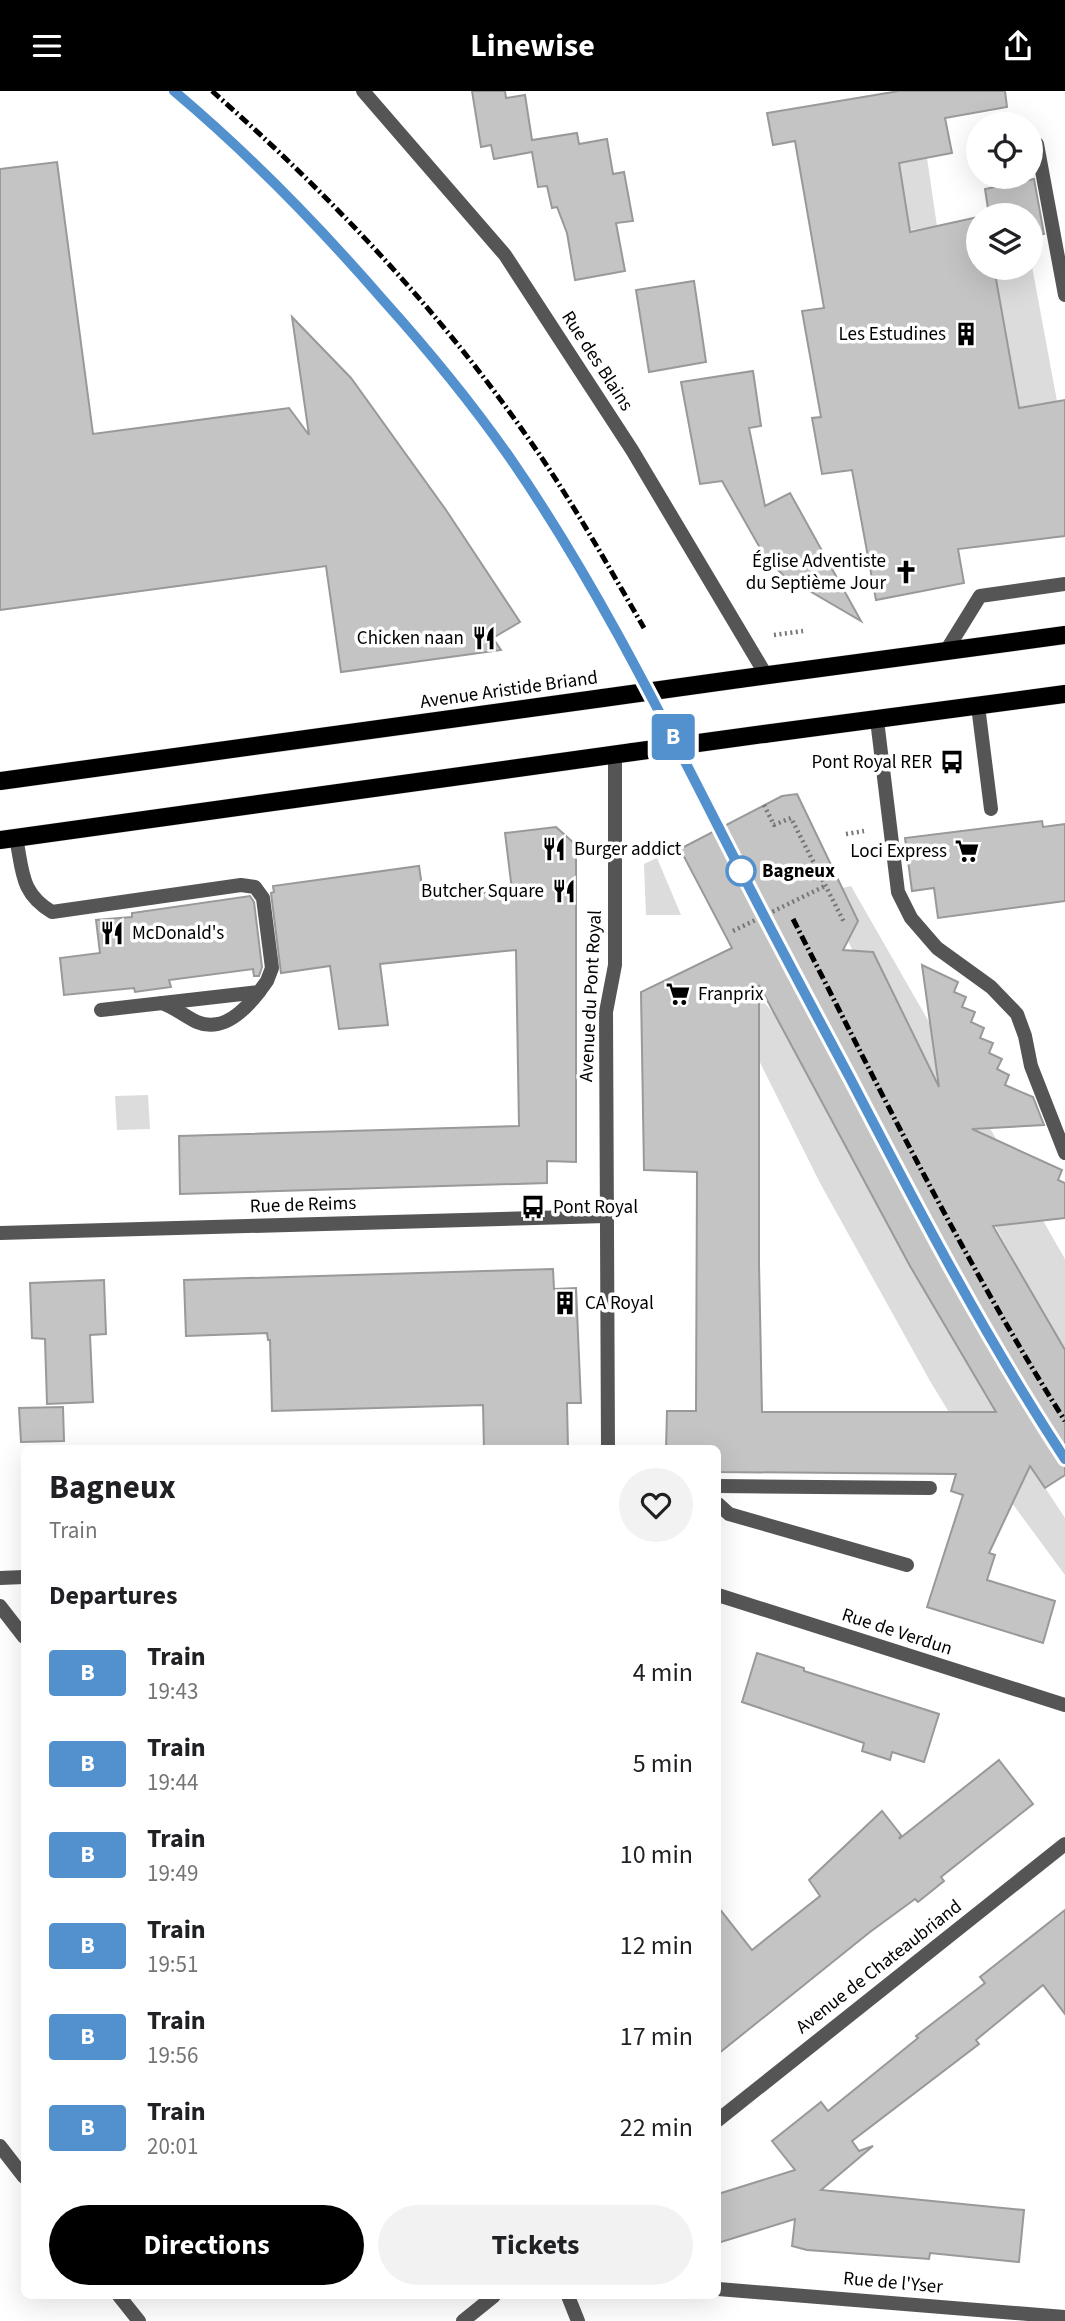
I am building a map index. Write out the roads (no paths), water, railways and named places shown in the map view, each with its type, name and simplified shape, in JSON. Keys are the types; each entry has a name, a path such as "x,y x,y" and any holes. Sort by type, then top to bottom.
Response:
{"main road":[{"name":"Avenue Aristide Briand","path":"0,781 1065,635"},
{"path":"8,839 1065,694"}],"street":[{"name":"Rue des Blains","path":"363,91 505,255 632,450 766,675"},
{"path":"1043,176 1065,295"},
{"path":"946,651 980,596 1065,584"},
{"path":"978,706 991,809"},
{"path":"877,720 898,892 911,918 937,949 991,987 1017,1014 1031,1066 1065,1153"},
{"name":"Avenue du Pont Royal","path":"608,1445 606,1012 615,965 624,753"},
{"path":"8,839 36,903 52,912 241,885 255,887 263,898 272,968 267,982 245,1010 231,1019 208,1025 160,1002"},
{"path":"101,1010 259,992"},
{"name":"Rue de Reims","path":"0,1233 606,1216"},
{"path":"721,1486 930,1488"},
{"path":"721,1507 729,1514 907,1565"},
{"path":"0,1578 21,1577"},
{"name":"Rue de Verdun","path":"721,1596 1065,1705"},
{"path":"0,1606 21,1633"},
{"name":"Avenue de Chateaubriand","path":"721,2118 1065,1844"},
{"path":"0,2146 21,2173"},
{"name":"Rue de l'Yser","path":"721,2289 1065,2316"},
{"path":"121,2299 139,2321"},
{"path":"463,2321 490,2299"},
{"path":"569,2299 578,2321"}],"railway":[{"path":"174,91 258,167 311,220 435,360 481,418 523,480 618,634"},
{"path":"212,91 340,212 458,344 544,461 644,628"},
{"path":"793,919 957,1236 1065,1421"},
{"path":"772,930 949,1265 1024,1395 1065,1459"}],"train":[{"name":"B","path":"174,91 216,127 344,254 415,336 508,456 618,634 959,1283 1065,1459"}],"place":[{"name":"Les Estudines","path":"966,334"},
{"name":"Église Adventiste du Septième Jour","path":"906,572"},
{"name":"Chicken naan","path":"484,638"},
{"name":"Pont Royal RER","path":"952,762"},
{"name":"Burger addict","path":"554,849"},
{"name":"Loci Express","path":"967,851"},
{"name":"Bagneux","path":"741,871"},
{"name":"Butcher Square","path":"564,891"},
{"name":"McDonald's","path":"112,933"},
{"name":"Franprix","path":"678,994"},
{"name":"Pont Royal","path":"533,1207"},
{"name":"CA Royal","path":"565,1303"}]}
